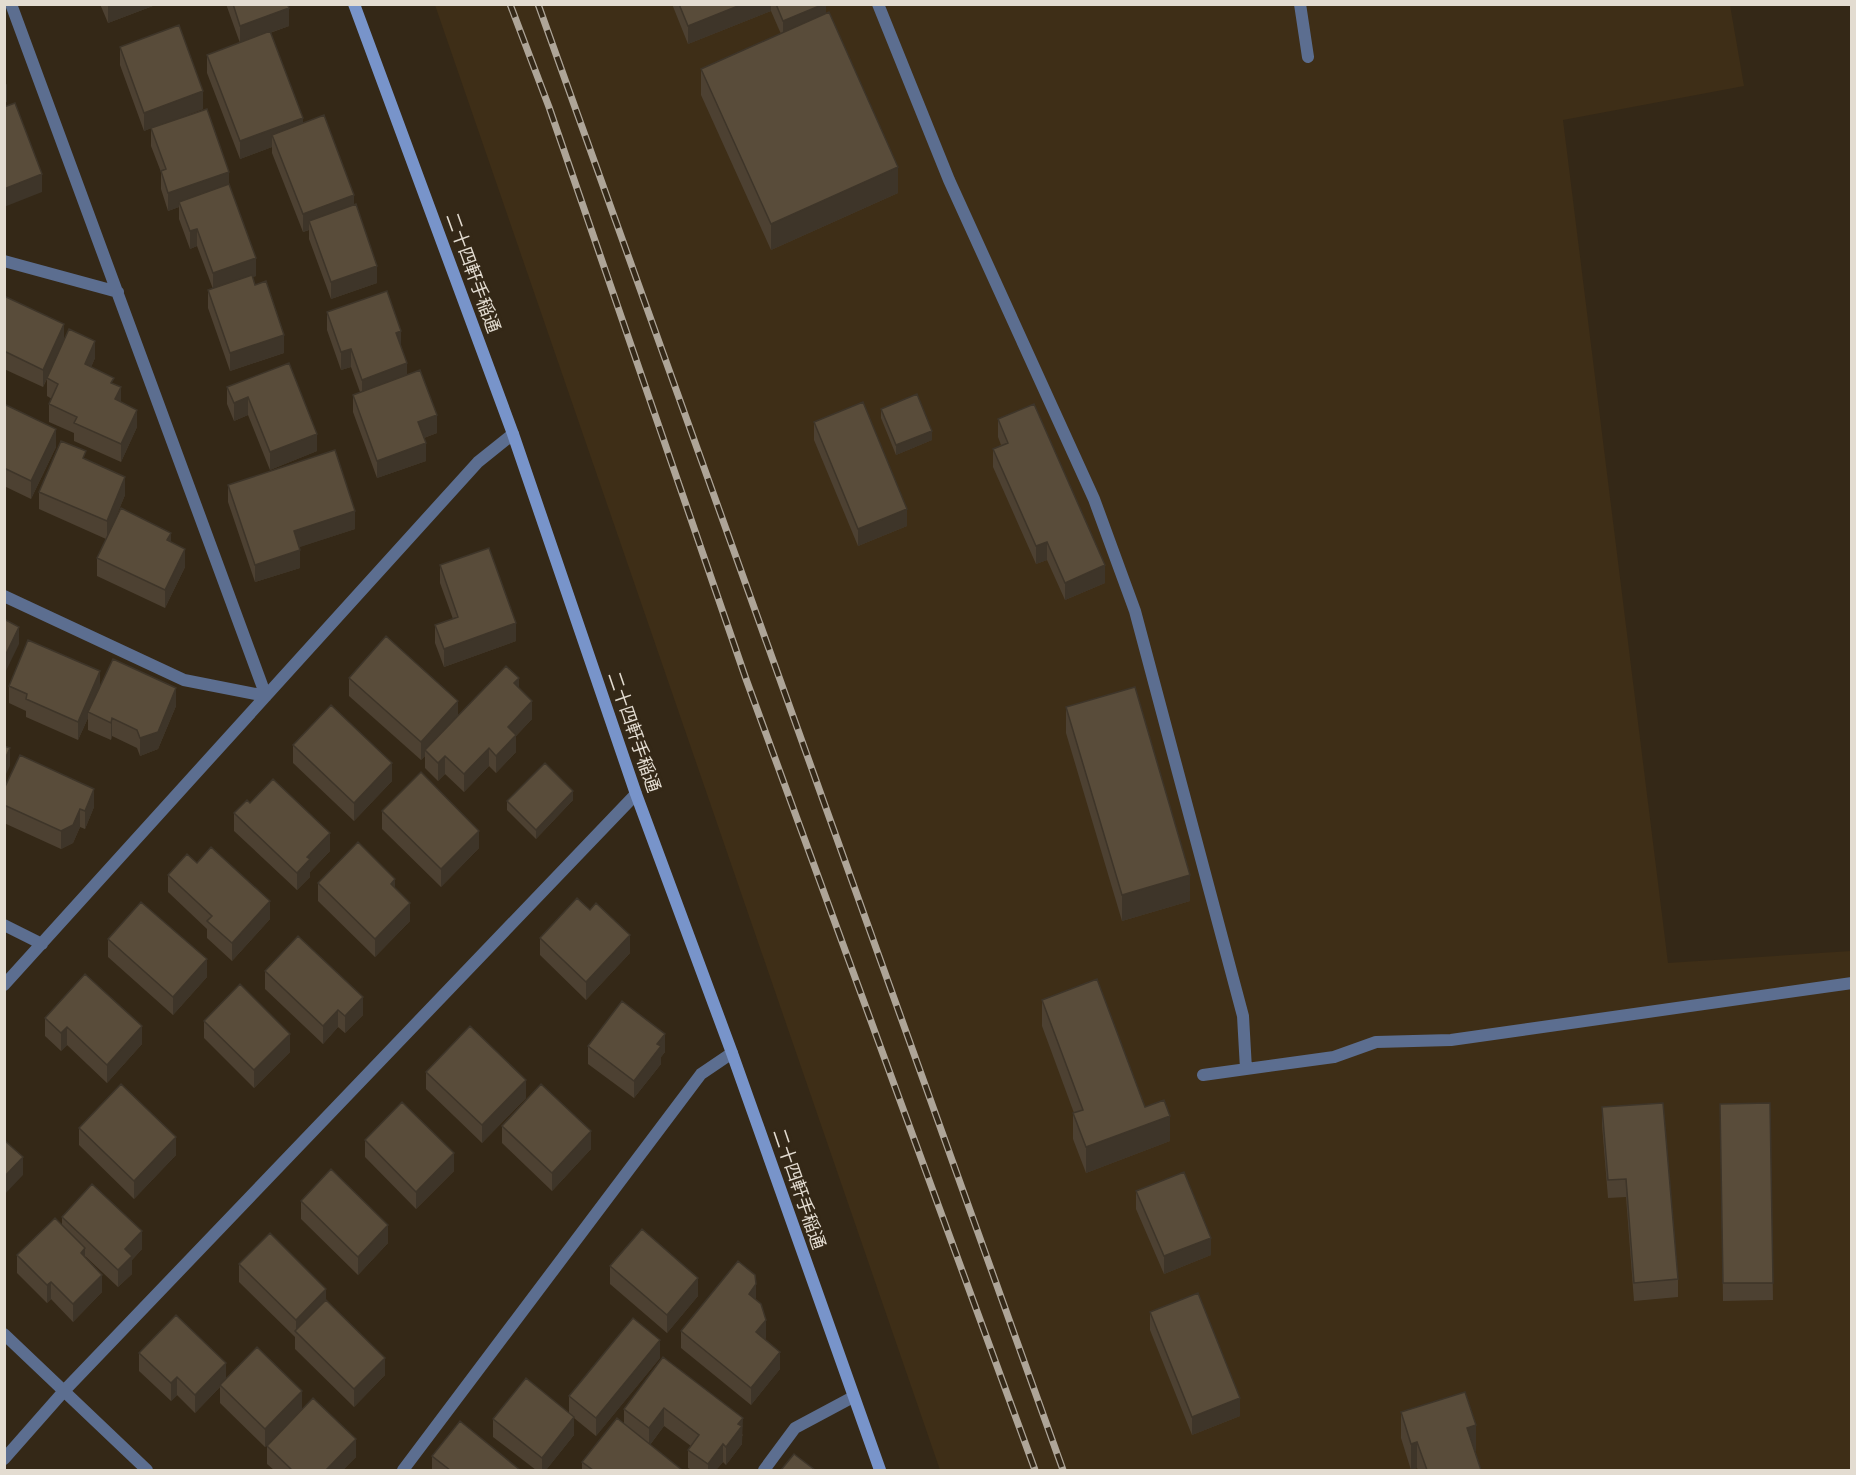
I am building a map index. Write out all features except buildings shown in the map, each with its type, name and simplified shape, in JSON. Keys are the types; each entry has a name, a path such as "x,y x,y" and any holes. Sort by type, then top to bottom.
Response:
{"street":[{"path":"11,4 266,696"},
{"name":"二十四軒手稲通","path":"354,4 513,434 636,794 732,1053 879,1470"},
{"path":"878,4 949,180 1094,499 1135,611 1244,1016 1246,1069"},
{"path":"1300,4 1308,57"},
{"path":"4,261 118,292"},
{"path":"4,985 478,462 513,434"},
{"path":"4,596 184,680 266,696"},
{"path":"4,1460 64,1390 636,794"},
{"path":"4,925 42,944"},
{"path":"1203,1075 1334,1057 1376,1042 1451,1040 1851,983"},
{"path":"403,1470 701,1074 732,1053"},
{"path":"4,1334 147,1470"},
{"path":"764,1470 795,1428 853,1397"}],"shaded area":[{"path":"435,5 1730,5 1744,86 1563,120 1668,963 1851,951 1851,1470 940,1470"}],"railway":[{"path":"510,4 549,107 746,679 1035,1470"},
{"path":"538,4 1063,1470"}]}
